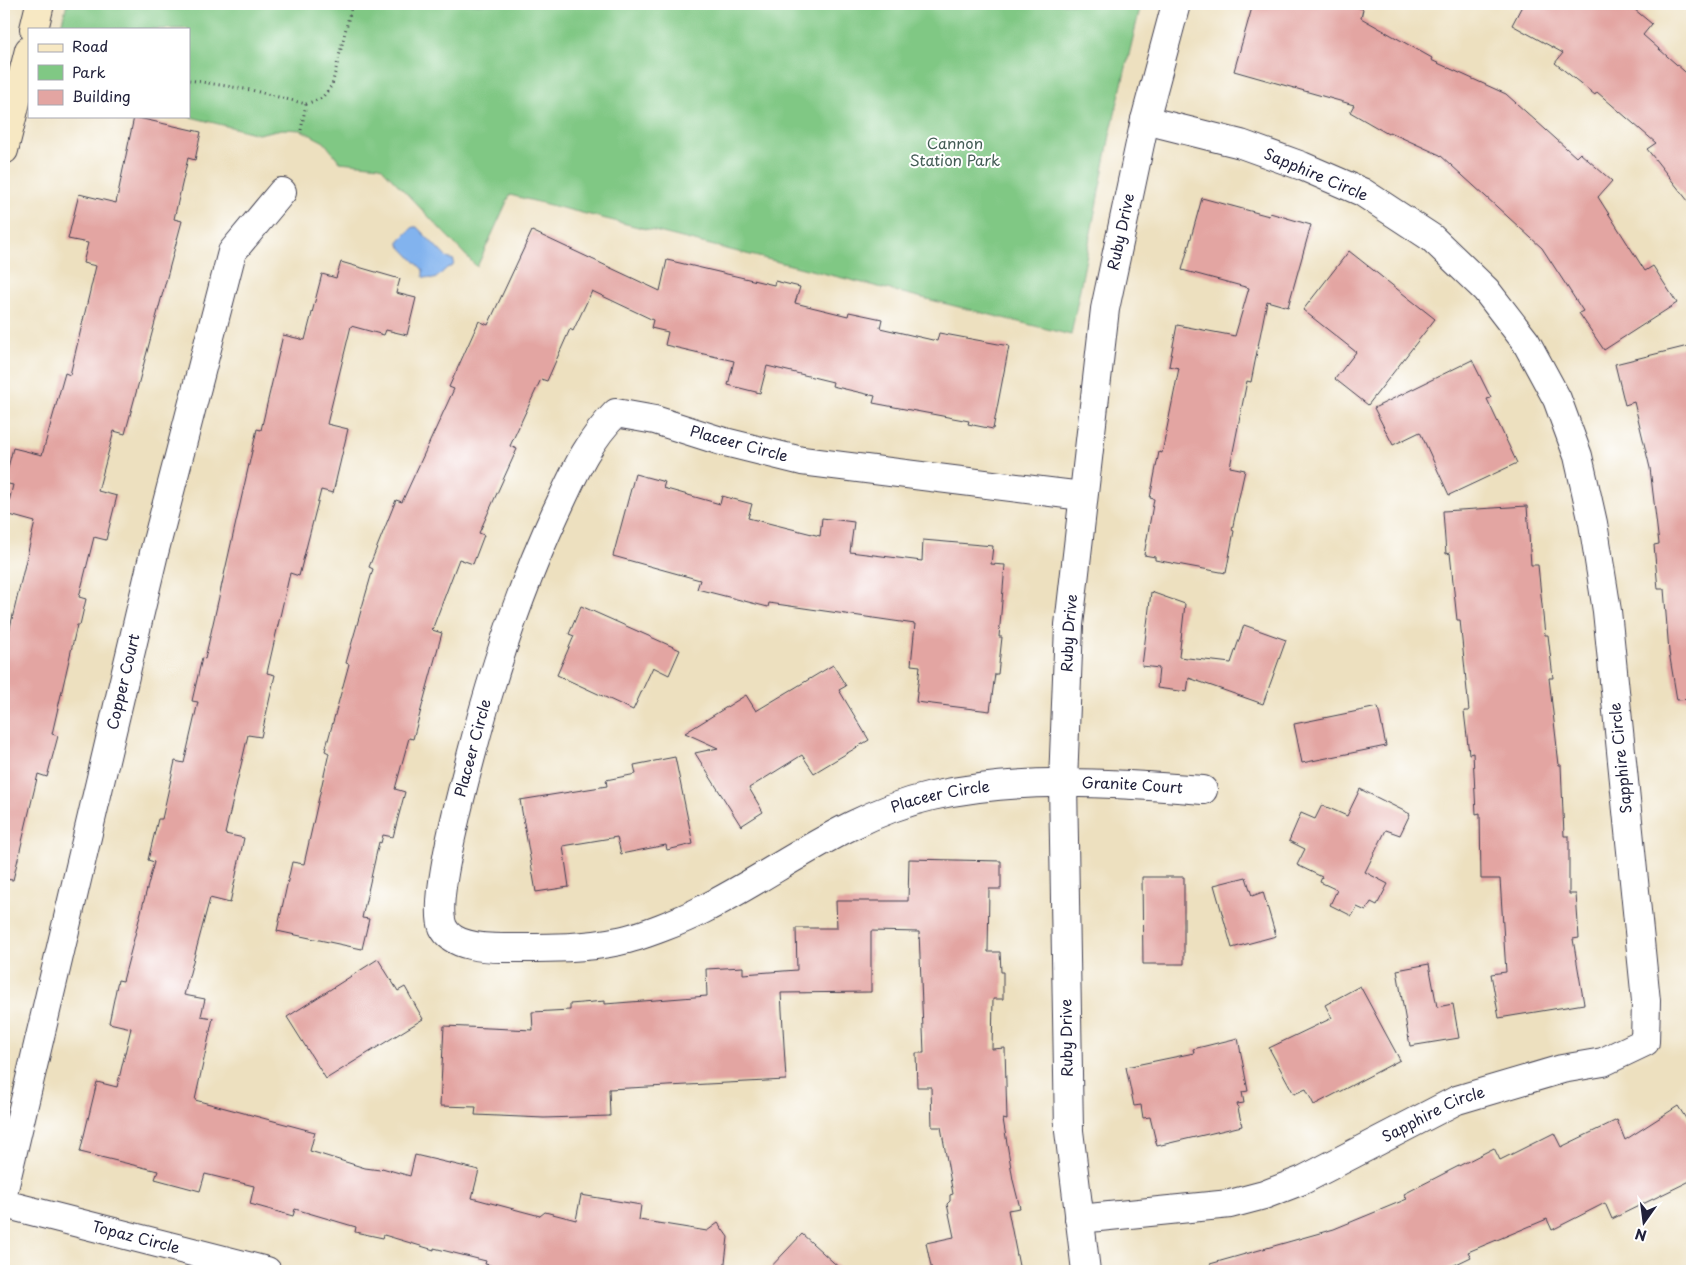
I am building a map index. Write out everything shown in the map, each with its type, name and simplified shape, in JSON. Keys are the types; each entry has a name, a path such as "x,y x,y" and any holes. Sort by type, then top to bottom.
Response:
{"main road":[{"path":"34,28 40,4"},
{"path":"4,150 28,54"}],"street":[{"name":"Ruby Drive","path":"1086,1271 1069,1131 1063,783 1070,625 1082,496 1105,309 1145,120 1176,4"},
{"name":"Sapphire Circle","path":"1079,1219 1230,1204 1264,1195 1303,1180 1457,1100 1562,1069 1603,1062 1645,1042 1646,1001 1607,611 1593,523 1578,456 1557,399 1526,342 1486,290 1432,238 1362,192 1302,166 1241,144 1145,120"},
{"name":"Copper Court","path":"4,1190 154,553 232,252 282,192"},
{"name":"Placeer Circle","path":"1063,783 1010,784 931,796 855,822 700,911 621,941 555,948 484,948 454,938 443,927 441,904 458,806 486,697 509,626 536,555 588,445 616,413 655,420 721,441 802,461 1082,496"},
{"name":"Granite Court","path":"1063,783 1114,783 1203,790"},
{"name":"Topaz Circle","path":"4,1204 267,1271"}],"path":[{"path":"190,80 251,90 306,104 322,98 332,85 352,4"},
{"path":"301,130 306,104"}],"green space":[{"name":"Cannon Station Park","path":"67,4 1141,4 1110,135 1071,335 510,195 477,267 380,166 340,162 324,142 301,130 282,129 258,134 190,117 190,28 60,28"}],"water":[{"path":"413,227 417,227 447,258 454,260 453,266 447,268 435,279 423,277 423,270 399,245 399,241"}],"building":[{"path":"1253,4 1346,4 1363,9 1361,18 1432,58 1431,60 1506,94 1576,157 1580,153 1612,181 1598,197 1645,271 1653,266 1677,303 1604,350 1579,313 1583,311 1542,248 1440,155 1389,132 1388,134 1350,112 1354,105 1234,71"},
{"path":"1523,4 1628,4 1652,24 1643,35 1692,78 1692,206 1647,149 1656,143 1597,92 1595,95 1555,63 1563,53 1512,25"},
{"path":"134,118 201,132 195,160 188,158 174,219 182,221 125,434 114,431 98,491 117,496 106,540 94,537 79,597 86,599 80,625 77,625 52,734 58,736 47,777 38,774 13,880 4,879 4,635 8,636 35,522 6,514 13,485 4,483 13,448 42,455 65,373 70,375 96,266 83,263 88,243 68,239 79,194 116,203"},
{"path":"1202,198 1269,216 1270,213 1311,225 1288,307 1267,301 1251,382 1247,381 1230,467 1245,470 1232,530 1234,531 1226,573 1155,560 1155,557 1144,555 1154,499 1150,498 1159,452 1162,453 1179,368 1169,366 1177,325 1235,336 1249,288 1182,270"},
{"path":"532,231 660,291 667,260 774,285 775,281 800,287 795,303 848,316 849,312 882,319 880,328 937,341 939,333 1009,346 993,429 968,424 969,421 873,403 875,396 832,386 833,382 767,366 760,393 728,385 734,361 665,345 668,332 651,328 653,320 592,291 573,331 570,329 547,381 541,379 510,446 517,449 479,533 484,535 473,564 459,559 432,630 442,633 413,739 409,738 395,789 405,792 393,837 383,835 381,843 379,842 362,918 369,919 362,949 277,931 292,862 304,864 329,753 325,751 349,664 346,663 373,569 369,567 396,500 402,502 454,389 449,387 479,321 488,325"},
{"path":"1349,251 1435,319 1368,405 1335,379 1356,352 1303,310"},
{"path":"341,262 400,279 396,293 416,298 407,335 386,330 384,335 351,326 327,424 348,429 333,493 321,490 299,576 290,573 267,673 275,675 261,737 248,735 225,834 244,838 230,903 210,898 184,995 205,999 201,1016 213,1018 195,1100 315,1132 310,1151 365,1168 380,1170 382,1168 410,1176 415,1155 479,1170 472,1198 540,1216 545,1212 576,1220 581,1195 641,1205 639,1220 707,1231 718,1223 728,1237 724,1271 514,1271 485,1264 486,1261 434,1248 434,1250 384,1235 383,1238 355,1232 356,1227 295,1209 293,1216 250,1204 254,1186 205,1174 200,1191 155,1179 158,1171 80,1152 97,1082 117,1087 131,1028 109,1023 118,980 123,981 154,862 148,860 158,819 162,819 175,761 184,763 198,702 192,701 202,658 205,659 257,429 261,430 283,335 305,340 322,274 336,278"},
{"path":"1692,345 1692,699 1677,700 1669,652 1664,589 1658,589 1654,545 1659,544 1650,468 1634,402 1625,405 1615,364"},
{"path":"1472,360 1491,398 1487,399 1517,463 1449,495 1420,432 1393,445 1374,408"},
{"path":"635,474 665,482 663,488 720,504 722,496 752,504 748,518 820,536 822,518 854,522 850,552 922,561 923,540 993,546 991,564 1005,565 999,637 1002,637 998,674 995,674 990,711 916,702 920,666 911,665 915,624 769,603 768,607 697,589 700,580 613,556"},
{"path":"1527,506 1531,565 1538,565 1545,635 1548,635 1553,678 1549,678 1559,765 1561,765 1564,836 1569,836 1569,894 1576,894 1579,938 1573,939 1584,1004 1499,1018 1491,974 1506,972 1500,879 1481,879 1480,813 1476,814 1473,753 1469,754 1464,711 1469,711 1460,620 1457,620 1450,553 1446,554 1443,511"},
{"path":"1151,592 1185,604 1179,657 1231,663 1244,625 1286,640 1263,704 1189,678 1187,692 1157,688 1159,668 1142,666"},
{"path":"581,606 680,650 669,675 653,667 633,710 557,675 574,636 569,634"},
{"path":"833,665 846,686 839,690 869,740 814,773 802,755 749,788 763,812 741,826 695,753 718,748 685,733 746,695 756,711"},
{"path":"1378,707 1386,746 1302,763 1294,724"},
{"path":"675,757 693,844 667,850 666,845 621,854 617,837 563,846 569,887 536,892 520,800 607,786 606,780 636,774 634,765"},
{"path":"1360,789 1410,814 1400,835 1386,830 1365,872 1388,884 1377,905 1371,902 1366,911 1357,907 1352,916 1330,905 1337,890 1320,882 1322,877 1297,865 1305,849 1289,841 1301,813 1315,819 1322,805 1347,816"},
{"path":"909,859 1001,861 1001,889 989,889 988,952 1000,952 1001,972 1003,972 1003,999 993,999 992,1049 1005,1048 1007,1120 1003,1119 1013,1180 1020,1208 1008,1210 1020,1271 932,1271 926,1243 954,1237 947,1204 950,1201 950,1195 953,1194 941,1127 932,1127 931,1087 917,1087 916,1053 924,1053 919,932 871,931 871,992 781,993 786,1080 609,1089 610,1116 544,1118 475,1115 476,1107 440,1106 444,1026 533,1030 532,1012 570,1010 570,1004 605,1001 605,1004 707,996 706,969 743,967 743,974 797,970 796,928 837,928 836,901 908,901"},
{"path":"1142,877 1184,877 1184,964 1143,964"},
{"path":"1246,877 1252,896 1263,892 1276,936 1232,948 1214,885"},
{"path":"378,959 398,991 405,987 423,1019 326,1079 287,1017"},
{"path":"1429,964 1437,1007 1453,1004 1459,1038 1410,1046 1397,970"},
{"path":"1360,986 1400,1060 1314,1105 1306,1089 1294,1094 1269,1048 1332,1018 1325,1005"},
{"path":"1238,1038 1248,1091 1242,1092 1244,1103 1237,1104 1242,1126 1157,1146 1150,1117 1143,1118 1141,1105 1134,1106 1126,1067 1194,1053 1193,1049"},
{"path":"1678,1106 1692,1128 1692,1180 1612,1219 1605,1203 1552,1230 1547,1219 1468,1252 1471,1257 1442,1271 1211,1271 1210,1264 1334,1229 1407,1199 1404,1194 1494,1148 1500,1160 1554,1133 1561,1147 1617,1120 1625,1140"},
{"path":"802,1234 843,1271 767,1271"}]}
